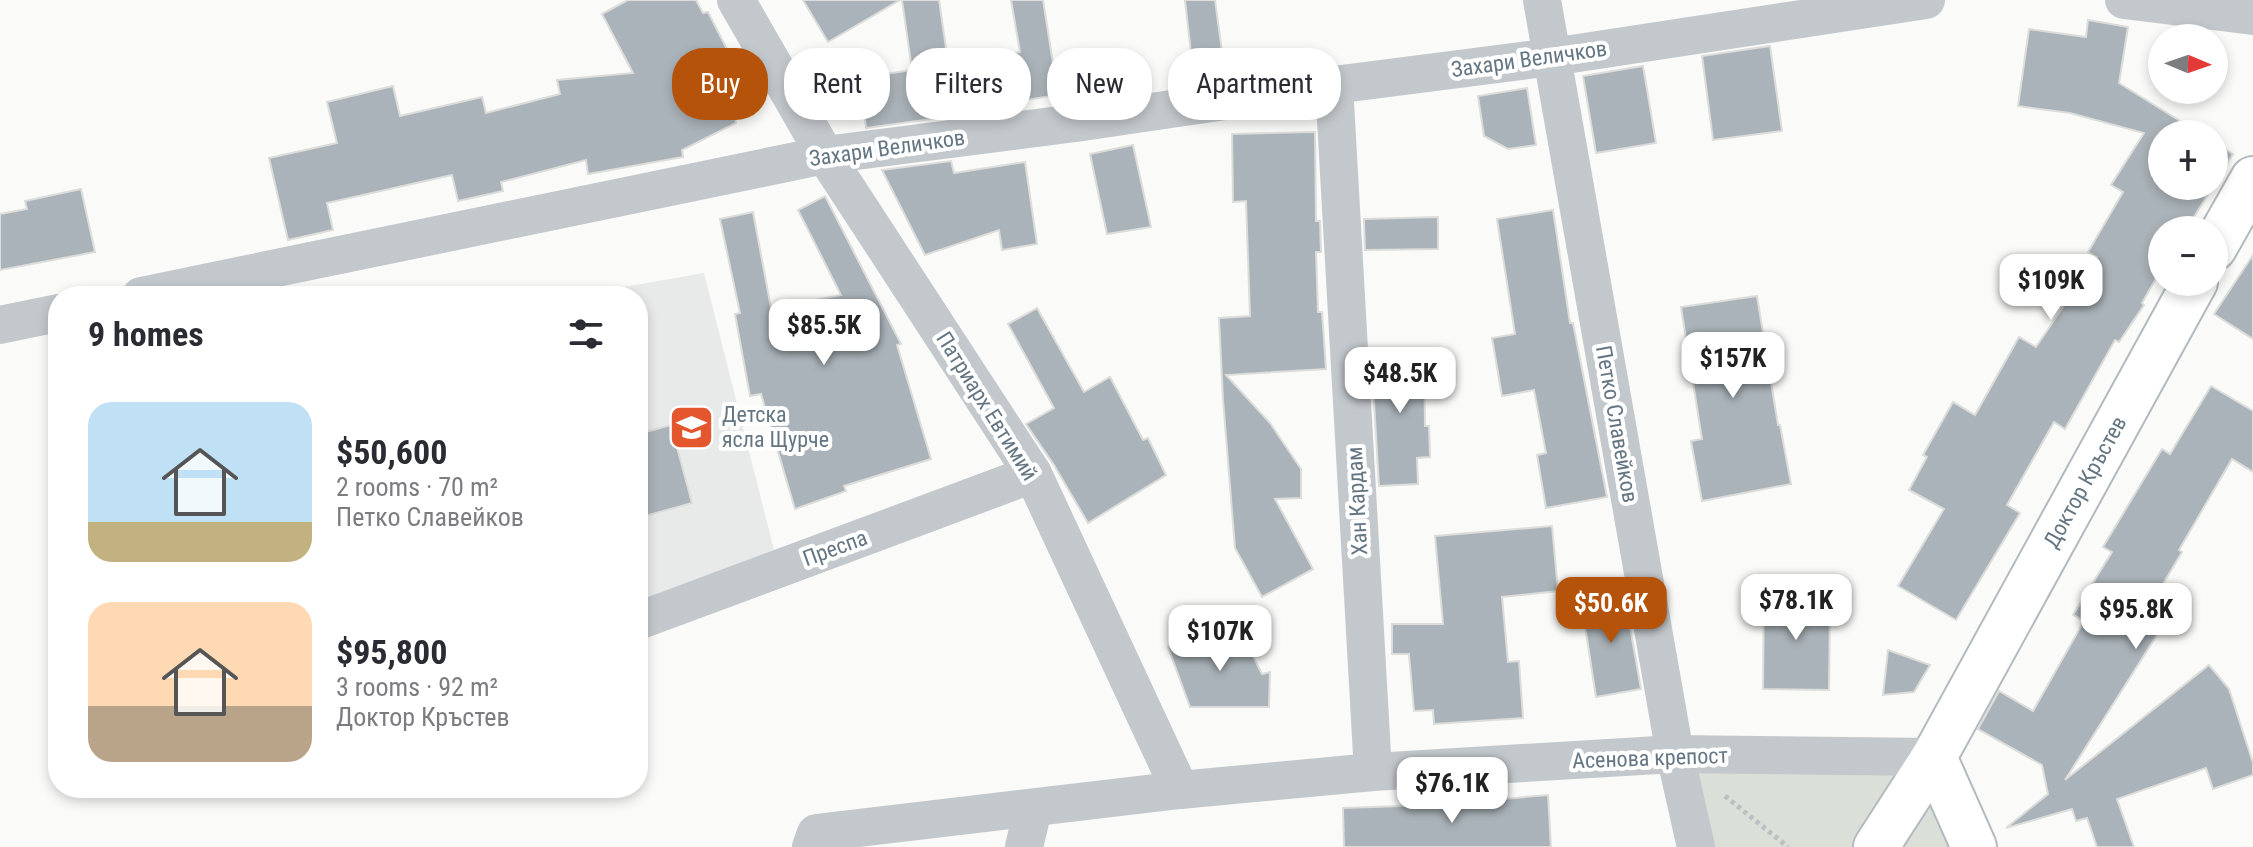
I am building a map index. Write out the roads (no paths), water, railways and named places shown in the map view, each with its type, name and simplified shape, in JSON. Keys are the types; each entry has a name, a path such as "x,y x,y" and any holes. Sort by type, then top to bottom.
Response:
{"street":[{"name":"Патриарх Евтимий","path":"736,0 825,155 1033,474 1180,790"},
{"name":"Петко Славейков","path":"1542,0 1675,754 1696,847"},
{"name":"Захари Величков","path":"1341,84 1552,57 1926,0"},
{"path":"2124,0 2253,16"},
{"name":"Захари Величков","path":"190,286 825,155 1168,109"},
{"name":"Хан Кардам","path":"1336,120 1373,772"},
{"path":"2228,225 2250,190"},
{"name":"Доктор Кръстев","path":"1876,847 1934,757 2187,296"},
{"path":"0,325 48,315"},
{"name":"Преспа","path":"648,617 1033,474"},
{"name":"Асенова крепост","path":"811,847 816,833 1180,790 1373,772 1675,754 1934,757"},
{"path":"1934,757 1974,847"},
{"path":"1024,847 1033,809"}],"place":[{"name":"Детска ясла Щурче","path":"691,427"}]}
